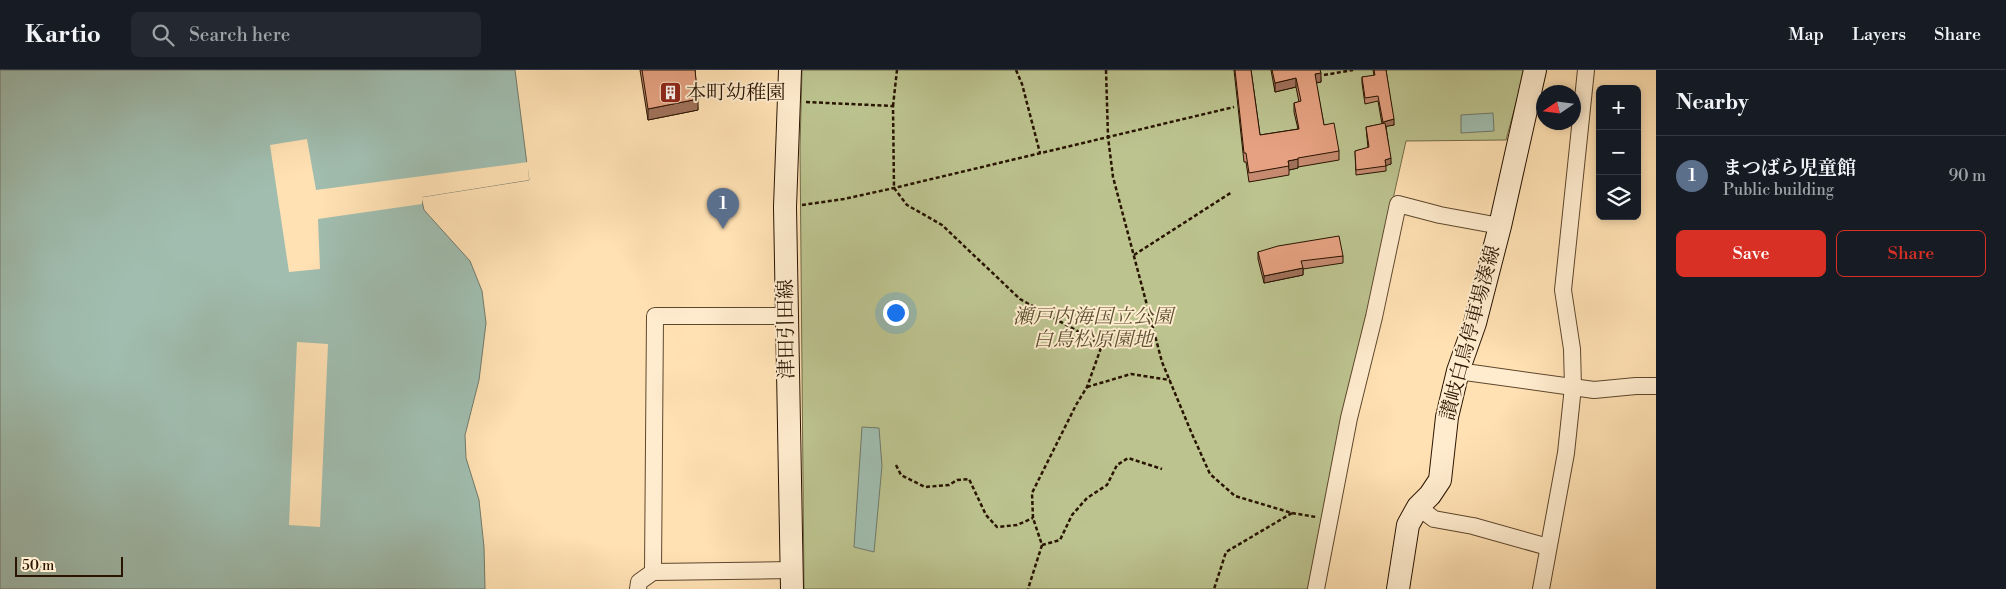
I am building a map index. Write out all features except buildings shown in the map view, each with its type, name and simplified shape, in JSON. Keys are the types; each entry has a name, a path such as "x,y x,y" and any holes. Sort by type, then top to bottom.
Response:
{"main road":[{"name":"津田引田線","path":"790,70 785,207 791,579"},
{"name":"讃岐白鳥停車場湊線","path":"1398,589 1408,525 1418,507 1430,495 1440,480 1447,417 1458,371 1475,324 1536,70"}],"street":[{"path":"1541,589 1566,452 1573,387 1572,349 1563,290 1586,70"},
{"path":"1316,589 1349,418 1374,316 1398,204 1440,216 1500,226"},
{"path":"653,572 655,316 786,316"},
{"path":"1458,371 1594,390 1656,386"},
{"path":"1418,507 1434,519 1473,526 1548,547"},
{"path":"638,589 639,582 653,572 791,579"}],"path":[{"path":"896,70 892,106 894,188 907,205 942,225 1020,299 1102,345 1088,387 1076,405 1032,493 1033,518 1042,545 1028,589"},
{"path":"1016,70 1022,84 1040,154"},
{"path":"1106,70 1108,137 1113,177 1162,362 1210,474 1235,496 1292,513 1330,518"},
{"path":"1324,74 1353,70"},
{"path":"789,101 892,106"},
{"path":"785,207 844,199 894,188 1234,107"},
{"path":"1134,255 1232,192"},
{"path":"1088,387 1131,374 1170,380"},
{"path":"1042,545 1060,540 1072,515 1087,498 1107,485 1117,465 1128,458 1162,469"},
{"path":"896,465 901,475 925,487 949,485 956,480 969,479 986,515 997,527 1017,526 1033,518"},
{"path":"1214,589 1226,552 1292,513"}],"green space":[{"name":"瀬戸内海国立公園 白鳥松原園地","path":"802,70 1525,70 1506,140 1406,141 1330,480 1308,589 804,589 800,148"}],"shaded area":[{"path":"0,70 515,70 529,180 421,197 424,210 470,261 482,291 486,323 479,380 465,435 466,458 479,500 484,547 485,589 0,589"},
{"path":"1493,113 1494,131 1461,133 1461,115"},
{"path":"862,427 879,428 882,466 874,552 854,547"}],"pier":[{"path":"307,139 316,190 528,162 529,180 422,197 422,204 318,219 320,269 289,272 270,145"},
{"path":"297,342 328,344 320,527 289,525"}],"place":[{"name":"本町幼稚園","path":"670,93"},
{"name":"まつばら児童館","path":"723,229"}]}
